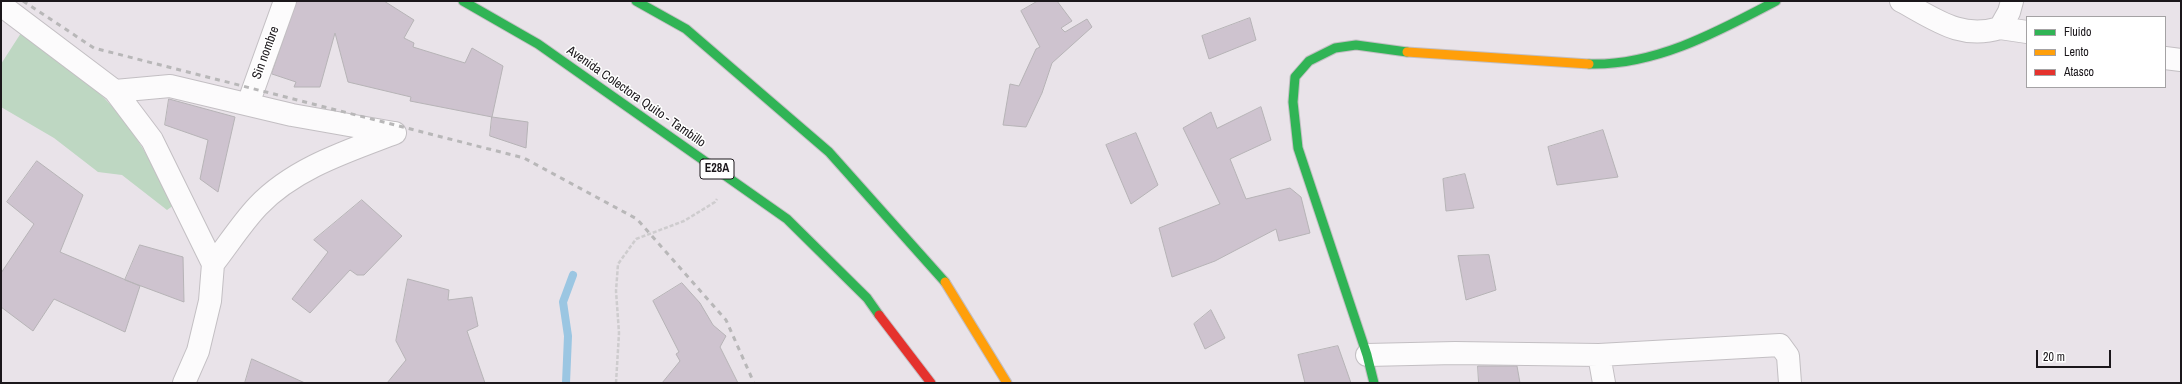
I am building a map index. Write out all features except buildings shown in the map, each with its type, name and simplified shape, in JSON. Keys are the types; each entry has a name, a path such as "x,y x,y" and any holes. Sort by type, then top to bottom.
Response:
{"main road":[{"name":"Avenida Colectora Quito - Tambillo","path":"463,1 538,44 787,219 867,298 931,383"},
{"path":"636,1 686,29 829,152 946,284 1007,383"},
{"path":"1374,383 1367,355 1298,148 1293,102 1296,77 1309,61 1335,48 1356,45 1404,52 1592,64 1628,60 1660,53 1717,32 1776,1"}],"street":[{"name":"Sin nombre","path":"248,104 284,1"},
{"path":"1901,1 1955,30 1976,33 2000,28 2026,32"},
{"path":"2000,28 2009,12 2012,1"},
{"path":"1,6 115,91 152,140 213,264 210,301 198,351 184,383"},
{"path":"2166,58 2181,60"},
{"path":"115,91 170,86 292,115 401,131 316,165 281,187 258,206 213,264"},
{"path":"1367,355 1455,353 1599,355 1780,345 1788,356 1790,383"},
{"path":"1599,355 1604,383"}],"path":[{"path":"616,383 619,333 616,291 618,264 636,239 684,221 715,202 729,178"}],"green space":[{"path":"21,33 94,88 119,114 149,158 174,205 167,210 122,175 98,172 54,138 1,107 1,64"}],"waterway":[{"path":"566,383 568,336 563,302 573,275"}],"railway":[{"path":"23,1 94,48 524,158 637,219 726,320 754,383"}],"traffic: fast":[{"path":"463,1 538,44 787,219 867,298 879,315"},
{"path":"636,1 686,29 829,152 945,282"},
{"path":"1589,64 1614,63 1663,53 1709,35 1776,1"},
{"path":"1374,383 1367,355 1298,148 1293,102 1295,77 1309,61 1335,48 1356,45 1407,52"}],"traffic: slow":[{"path":"1407,52 1589,64"},
{"path":"945,282 1007,383"}],"traffic: jam":[{"path":"879,315 931,383"}]}
